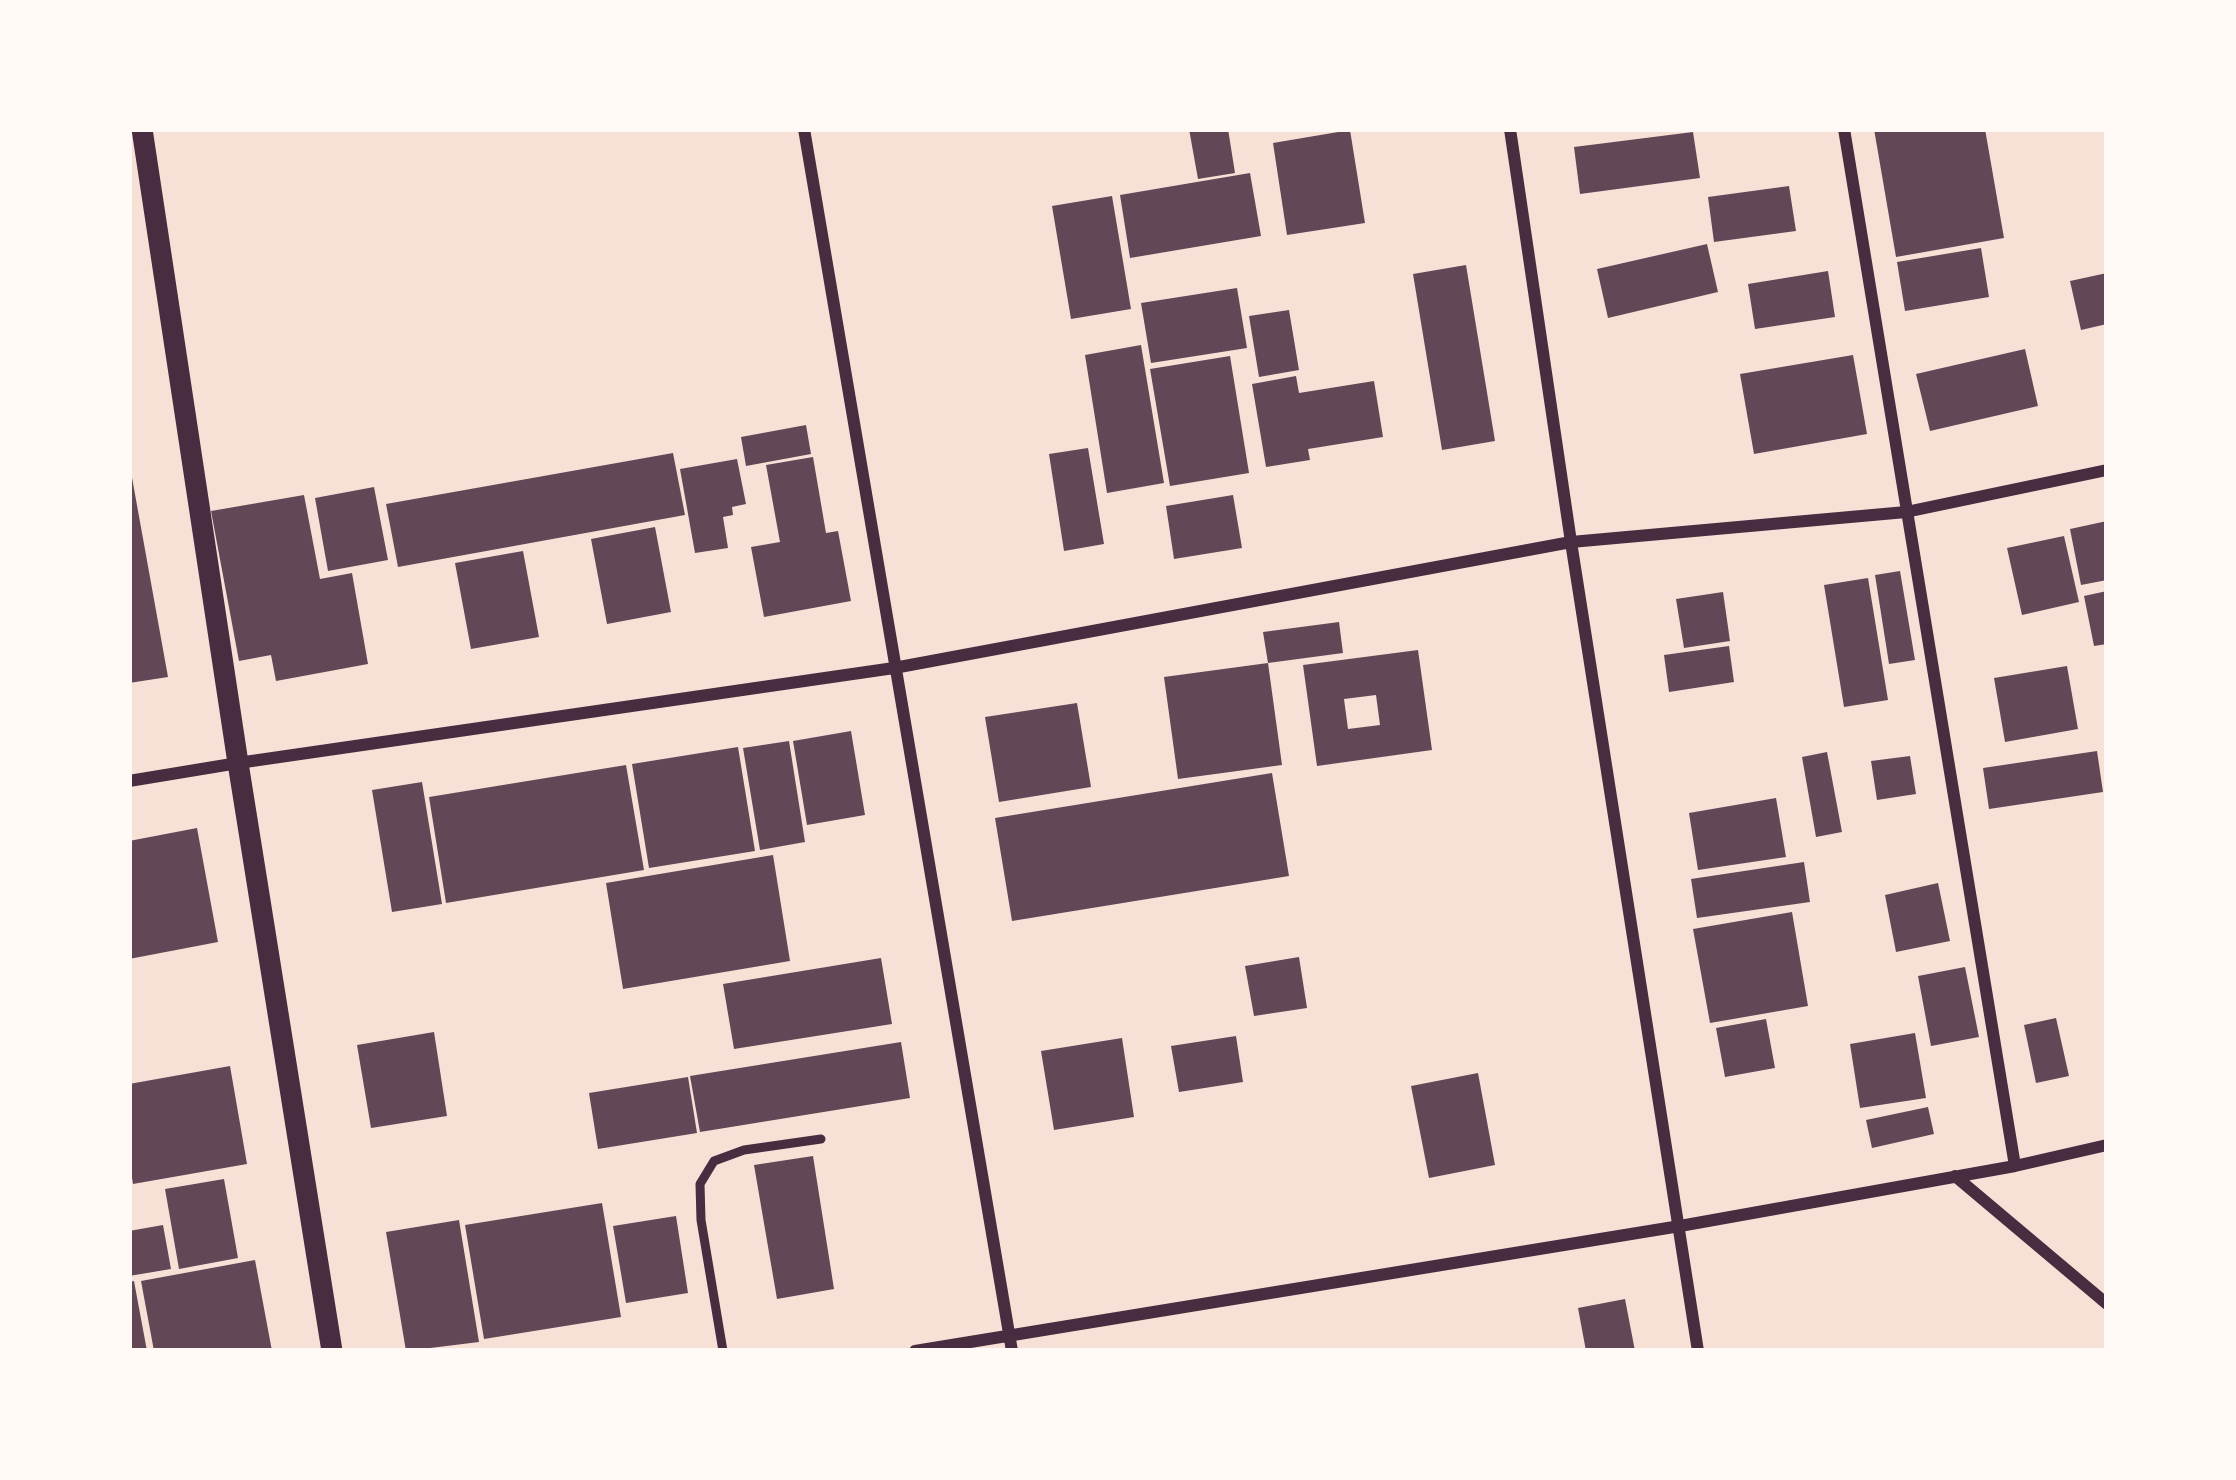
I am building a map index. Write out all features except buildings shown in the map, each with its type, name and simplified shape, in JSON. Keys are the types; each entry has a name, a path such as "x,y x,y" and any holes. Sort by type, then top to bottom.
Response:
{"street":[{"path":"142,129 332,1351"},
{"path":"803,129 1010,1344"},
{"path":"1510,129 1698,1351"},
{"path":"1844,129 2015,1166"},
{"path":"129,781 894,668 1571,542 1906,512 2107,470"},
{"path":"915,1351 1010,1344 2015,1166 2107,1145"},
{"path":"1955,1176 2107,1304"}],"lane":[{"path":"723,1351 701,1220 700,1184 714,1160 744,1150 820,1138"}]}
